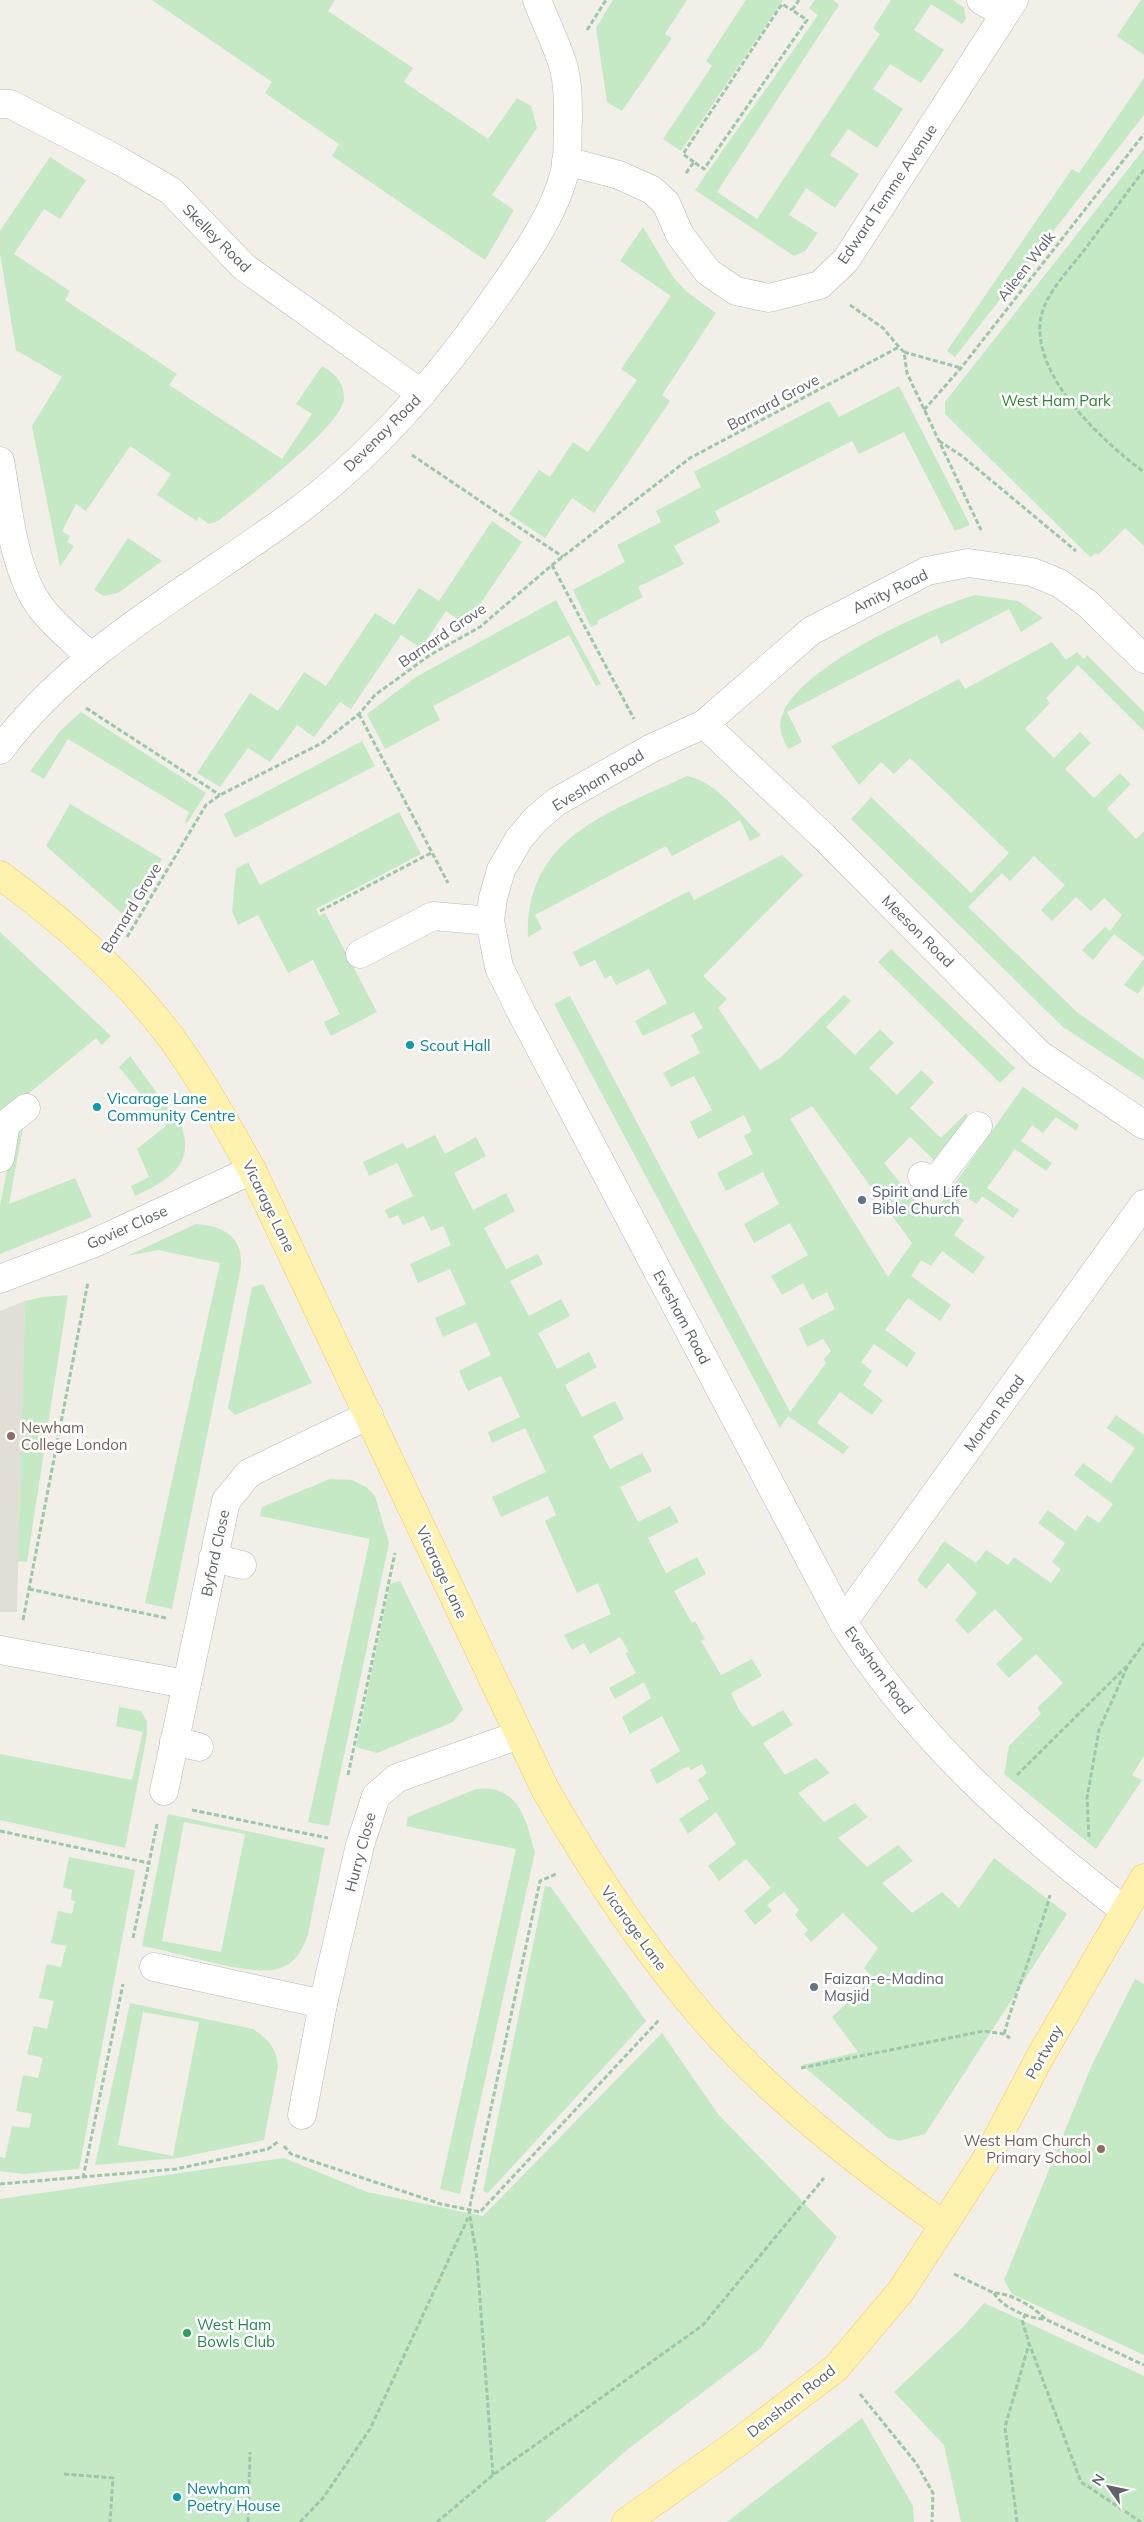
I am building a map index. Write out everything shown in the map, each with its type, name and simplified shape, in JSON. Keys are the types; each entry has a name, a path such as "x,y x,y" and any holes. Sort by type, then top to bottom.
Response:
{"main road":[{"name":"Vicarage Lane","path":"0,875 26,894 109,968 150,1012 182,1052 252,1170 545,1789 586,1861 639,1938 707,2022 759,2076 876,2176 944,2225"},
{"name":"Portway","path":"944,2225 987,2158 1040,2057 1144,1878"},
{"name":"Densham Road","path":"626,2522 740,2442 836,2368 901,2291 944,2225"}],"street":[{"name":"Devenay Road","path":"0,750 55,687 90,656 300,509 384,435 422,394 467,338 529,249 555,197 566,161 568,100 563,66 536,0"},
{"name":"Edward Temme Avenue","path":"820,286 846,260 1009,7 981,0"},
{"name":"Skelley Road","path":"0,104 10,104 118,160 171,191 244,268 422,394"},
{"path":"566,161 619,175 652,190 666,202 680,235 708,272 736,291 769,298 820,286"},
{"path":"0,462 16,548 31,592 50,618 90,656"},
{"name":"Amity Road","path":"704,724 811,631 927,571 968,563 1032,572 1059,583 1088,604 1144,659"},
{"name":"Evesham Road","path":"704,724 650,748 556,802 535,820 519,839 501,870 492,910 500,968 519,1008 843,1622 896,1698 942,1751 992,1801 1060,1861 1124,1910"},
{"name":"Meeson Road","path":"704,724 823,836 1039,1054 1144,1125"},
{"path":"360,954 433,916 492,910"},
{"path":"0,1158 6,1124 26,1108"},
{"path":"922,1176 929,1182 936,1181 978,1126"},
{"name":"Govier Close","path":"0,1279 92,1244 252,1170"},
{"name":"Morton Road","path":"843,1622 1144,1204"},
{"name":"Byford Close","path":"163,1797 187,1744 186,1684 226,1501 249,1473 369,1415"},
{"path":"213,1558 242,1564"},
{"path":"8,1651 186,1684"},
{"name":"Hurry Close","path":"302,2116 323,2004 360,1845 376,1796 397,1778 519,1736"},
{"path":"154,1967 323,2004"}],"path":[{"path":"792,10 798,0"},
{"path":"782,4 792,10 807,20 704,169 683,154 782,4"},
{"name":"Aileen Walk","path":"924,410 961,368 1144,134"},
{"path":"666,202 694,162"},
{"path":"1144,170 1052,292 1042,317 1043,353 1056,382 1095,430 1144,472"},
{"path":"820,286 883,328 904,352 961,368"},
{"name":"Barnard Grove","path":"109,968 206,805 220,795 322,743 359,714 375,695 430,655 480,627 563,556 690,458 899,347"},
{"path":"904,352 907,373 999,568"},
{"path":"384,435 563,556"},
{"path":"938,440 962,456 1080,554"},
{"path":"552,565 650,748"},
{"path":"55,687 220,795"},
{"path":"359,714 455,896 492,910"},
{"path":"320,912 433,852"},
{"path":"8,1651 29,1589 90,1273 92,1244"},
{"path":"346,1781 400,1529 413,1512"},
{"path":"29,1589 199,1625"},
{"path":"992,1801 1128,1665 1144,1643"},
{"path":"1092,1885 1087,1798 1099,1730 1128,1665"},
{"path":"132,1945 163,1797 360,1845"},
{"path":"0,1831 149,1863"},
{"path":"493,2474 477,2258 469,2210 540,1881 586,1861"},
{"path":"1004,2034 1013,2001 1038,1938 1060,1861"},
{"path":"83,2178 124,1982"},
{"path":"0,2184 176,2169 268,2149 279,2141 291,2154 441,2204 480,2212 656,2023 688,1999"},
{"path":"759,2076 984,2031 1004,2034 1040,2057"},
{"path":"437,2522 493,2474 703,2324 846,2151"},
{"path":"300,2522 323,2498 370,2429 469,2218"},
{"path":"952,2273 994,2293 1002,2293 1039,2312 1045,2319 1144,2365"},
{"path":"994,2293 998,2300 1007,2305 1036,2319 1045,2319"},
{"path":"1026,2314 1022,2320 1082,2482 1141,2522"},
{"path":"1017,2522 1005,2427 1030,2343"},
{"path":"836,2368 873,2409 916,2463 933,2493 932,2522"},
{"path":"248,2522 250,2452"},
{"path":"64,2474 113,2478 110,2522"}],"shaded area":[{"name":"Newham College London","path":"25,1301 17,1612 0,1612 0,1311"}],"green space":[{"path":"152,0 335,0 328,11 413,68 404,82 488,139 517,98 531,106 537,128 492,195 514,210 485,260 332,156 339,144 265,93 272,82"},
{"path":"613,0 687,0 665,34 672,38 622,111 607,102 596,28"},
{"path":"746,0 783,0 681,151 663,139 712,66 706,61"},
{"path":"815,0 833,0 839,5 717,192 757,219 880,34 873,28 891,0 953,0 964,8 966,19 962,24 931,4 914,30 944,50 921,83 890,64 873,89 903,109 877,148 848,129 830,155 859,174 835,208 806,188 789,215 818,233 805,251 794,256 695,190 818,15 809,8"},
{"path":"1141,0 1144,0 1144,55 1117,36"},
{"path":"1144,78 1144,115 955,357 947,351 1072,169 1079,173"},
{"name":"West Ham Park","path":"1144,149 1144,546 1125,528 1098,555 1096,553 1090,557 945,414 945,402"},
{"path":"50,157 86,180 60,219 44,209 14,254 70,291 65,300 177,374 169,385 282,459 312,414 296,404 322,366 338,379 344,393 344,399 339,411 310,444 218,521 209,524 199,517 197,521 157,495 171,474 130,446 86,511 76,504 62,531 70,536 67,542 74,546 60,567 32,426 62,377 16,350 0,253 0,231"},
{"path":"643,227 673,277 687,292 716,313 662,395 670,401 594,513 572,498 545,538 509,514 539,470 550,477 573,442 588,452 637,380 621,369 671,296 620,261"},
{"path":"899,386 970,525 955,531 904,432 859,454 852,441 715,511 720,522 674,546 684,564 638,587 643,597 597,621 598,624 591,627 573,590 625,562 617,545 661,522 656,511 701,487 694,472 829,401 839,417"},
{"path":"492,521 522,542 466,625 446,611 421,648 401,635 351,709 340,702 314,737 297,725 270,762 248,748 220,787 197,773 250,693 278,711 304,672 326,686 375,613 394,625 419,588 439,601"},
{"path":"128,538 162,561 118,593 104,596 94,590"},
{"path":"975,595 1018,601 1043,618 1021,632 1009,609 941,644 937,635 787,712 802,742 788,749 782,736 781,718 795,695 814,676 839,659 898,626 953,602"},
{"path":"556,600 601,684 596,686 569,635 433,706 440,720 385,749 367,714 416,677"},
{"path":"1052,642 1066,660 1077,652 1084,659 1087,655 1144,712 1144,731 1078,665 1046,698 1050,703 1025,729 1054,758 1080,732 1091,743 1065,769 1094,798 1120,773 1131,784 1107,809 1136,839 1144,831 1144,957 1114,934 1093,960 1082,950 1105,927 1110,931 1122,915 1104,898 1091,911 1076,897 1052,921 1041,910 1065,885 1034,856 1010,881 1002,873 968,907 1077,1012 1144,1060 1144,1080 1063,1027 851,819 871,797 971,893 1009,853 910,758 894,774 881,762 859,785 831,746 959,679 965,689"},
{"path":"81,712 206,793 187,823 185,821 189,812 68,739 44,779 30,771 61,730"},
{"path":"362,741 375,766 235,838 224,814"},
{"path":"687,776 698,779 718,792 761,835 750,841 740,820 672,856 666,846 535,915 542,929 528,937 531,903 541,874 557,851 578,832 603,816"},
{"path":"70,804 162,859 127,918 46,846"},
{"path":"399,812 421,854 316,909 319,916 325,913 377,1012 331,1036 324,1022 340,1014 313,960 288,973 258,915 238,925 232,911 236,869 248,862 260,885"},
{"path":"782,855 803,875 703,976 727,999 718,1008 760,1070 780,1058 844,995 851,1001 826,1027 855,1055 880,1029 894,1043 869,1068 897,1095 921,1070 934,1082 910,1108 941,1138 966,1113 975,1122 936,1162 910,1137 884,1163 930,1219 1023,1087 1079,1125 1076,1131 1056,1117 1043,1133 1032,1125 1021,1141 1052,1163 1046,1171 1015,1149 987,1188 1019,1210 1013,1218 982,1196 977,1204 963,1195 952,1211 964,1220 954,1235 985,1257 973,1274 942,1251 931,1266 921,1260 911,1276 951,1305 940,1321 908,1298 885,1330 916,1353 907,1367 874,1344 861,1362 872,1371 863,1385 883,1400 872,1415 840,1392 817,1423 849,1447 843,1454 788,1416 780,1428 554,1004 570,996 790,1412 826,1363 824,1359 831,1351 823,1339 807,1347 799,1328 835,1309 827,1292 812,1300 803,1283 782,1295 771,1276 808,1255 790,1223 754,1243 744,1224 779,1204 763,1172 726,1191 717,1173 753,1154 744,1136 752,1131 744,1115 698,1139 690,1122 712,1110 694,1076 671,1087 663,1073 700,1053 691,1035 703,1028 694,1012 643,1036 635,1021 667,1003 649,969 616,985 611,975 605,979 595,960 580,967 573,952 689,891 694,900","holes":["812,1106 912,1243 888,1277 790,1119"]},
{"path":"0,932 111,1036 102,1045 96,1038 0,1117"},
{"path":"891,949 1015,1068 1000,1083 878,962"},
{"path":"1144,959 1144,985 1138,994 1124,985"},
{"path":"130,1056 181,1126 185,1140 185,1151 181,1162 175,1170 157,1185 135,1196 131,1186 149,1177 137,1149 166,1126 119,1067"},
{"path":"17,1122 23,1128 9,1204 75,1178 92,1217 0,1254 0,1205"},
{"path":"435,1135 445,1154 476,1137 486,1156 454,1173 473,1210 506,1193 515,1211 484,1228 506,1269 538,1254 543,1264 510,1281 529,1316 561,1299 570,1316 538,1333 557,1369 589,1352 597,1367 565,1385 582,1417 615,1401 624,1419 593,1436 610,1469 642,1453 652,1471 620,1487 638,1522 670,1506 679,1522 648,1538 666,1573 697,1557 706,1574 674,1591 692,1623 695,1621 705,1639 701,1641 721,1675 752,1659 762,1676 731,1693 739,1710 753,1727 783,1710 793,1725 763,1743 785,1775 816,1758 830,1773 798,1793 824,1822 855,1803 868,1817 838,1838 867,1867 898,1845 913,1861 882,1883 912,1913 942,1892 959,1908 994,1858 1067,1914 925,2134 899,2141 888,2138 802,2065 858,2052 832,2017 873,1978 864,1968 878,1948 843,1913 811,1942 804,1934 808,1930 795,1915 799,1910 784,1892 767,1905 772,1911 755,1925 744,1911 771,1888 746,1859 719,1881 708,1866 736,1844 716,1812 688,1834 679,1819 709,1799 698,1780 707,1773 702,1764 691,1770 688,1766 657,1784 650,1770 680,1751 662,1716 630,1734 622,1717 651,1698 644,1682 615,1699 609,1688 636,1673 625,1653 629,1652 620,1637 590,1654 584,1643 572,1650 564,1635 611,1614 598,1583 577,1593 545,1521 556,1515 548,1496 501,1517 492,1497 546,1472 525,1428 492,1443 488,1432 520,1417 501,1376 468,1391 459,1371 491,1355 476,1322 443,1337 435,1318 466,1304 450,1269 418,1283 410,1264 451,1245 443,1226 431,1231 424,1216 403,1225 398,1215 389,1219 385,1210 413,1196 397,1163 369,1176 363,1162 403,1143 407,1149"},
{"path":"196,1224 223,1230 235,1240 241,1256 241,1267 172,1609 145,1603 220,1263 158,1250 127,1256"},
{"path":"263,1284 312,1383 235,1415 228,1408 252,1287"},
{"path":"68,1295 27,1562 18,1561 25,1301 42,1297"},
{"path":"1116,1415 1144,1435 1144,1756 1132,1775 1142,1780 1096,1849 1004,1774 1009,1746 1041,1714 1037,1708 1063,1683 1036,1654 1009,1678 996,1664 1023,1639 995,1609 968,1634 955,1620 977,1593 948,1563 926,1589 917,1580 944,1541 976,1563 986,1550 1008,1565 1014,1557 1051,1583 1061,1569 1052,1562 1065,1543 1038,1523 1048,1510 1076,1531 1087,1515 1099,1523 1113,1504 1074,1475 1083,1463 1111,1483 1135,1448 1107,1428"},
{"path":"330,1479 352,1480 366,1487 375,1496 389,1543 329,1826 308,1822 370,1539 260,1516 262,1507"},
{"path":"400,1581 463,1709 453,1722 377,1753 356,1747 390,1584"},
{"path":"119,1707 141,1711 147,1721 147,1735 125,1848 0,1820 0,1754 132,1780 143,1732 116,1726"},
{"path":"476,1789 497,1790 514,1801 524,1817 535,1852 460,2194 440,2189 516,1849 406,1826 408,1817"},
{"path":"168,1814 325,1848 308,1934 304,1945 289,1964 265,1971 231,1967 142,1946","holes":["184,1822 245,1834 221,1952 162,1941"]},
{"path":"69,1857 135,1870 79,2169 22,2174 0,2171 0,2157 5,2158 12,2126 29,2128 32,2114 16,2111 23,2075 38,2078 43,2058 27,2054 34,2026 47,2029 54,2001 39,1998 47,1964 61,1967 66,1946 51,1943 58,1911 72,1914 75,1901 71,1900 72,1890 63,1887"},
{"path":"545,1886 551,1887 646,2021 488,2193 483,2191"},
{"name":"West Ham Church Primary School","path":"1135,1979 1144,1984 1144,2355 1012,2294 1004,2280 1091,2067"},
{"path":"130,2003 253,2029 263,2036 274,2049 278,2067 264,2140 178,2158 95,2165","holes":["143,2012 199,2022 173,2156 118,2145"]},
{"path":"662,2033 718,2114 837,2237 761,2348 628,2449 545,2522 0,2522 0,2199 284,2158 367,2192 483,2216"},
{"path":"984,2303 1144,2376 1144,2522 961,2522 944,2445 894,2392 962,2328"},
{"path":"862,2418 913,2506 914,2522 727,2522"}],"place":[{"name":"Scout Hall","path":"410,1045"},
{"name":"Vicarage Lane Community Centre","path":"97,1107"},
{"name":"Spirit and Life Bible Church","path":"862,1200"},
{"name":"Newham College London","path":"11,1436"},
{"name":"Faizan-e-Madina Masjid","path":"814,1987"},
{"name":"West Ham Church Primary School","path":"1101,2149"},
{"name":"West Ham Bowls Club","path":"187,2333"},
{"name":"Newham Poetry House","path":"177,2497"}]}
